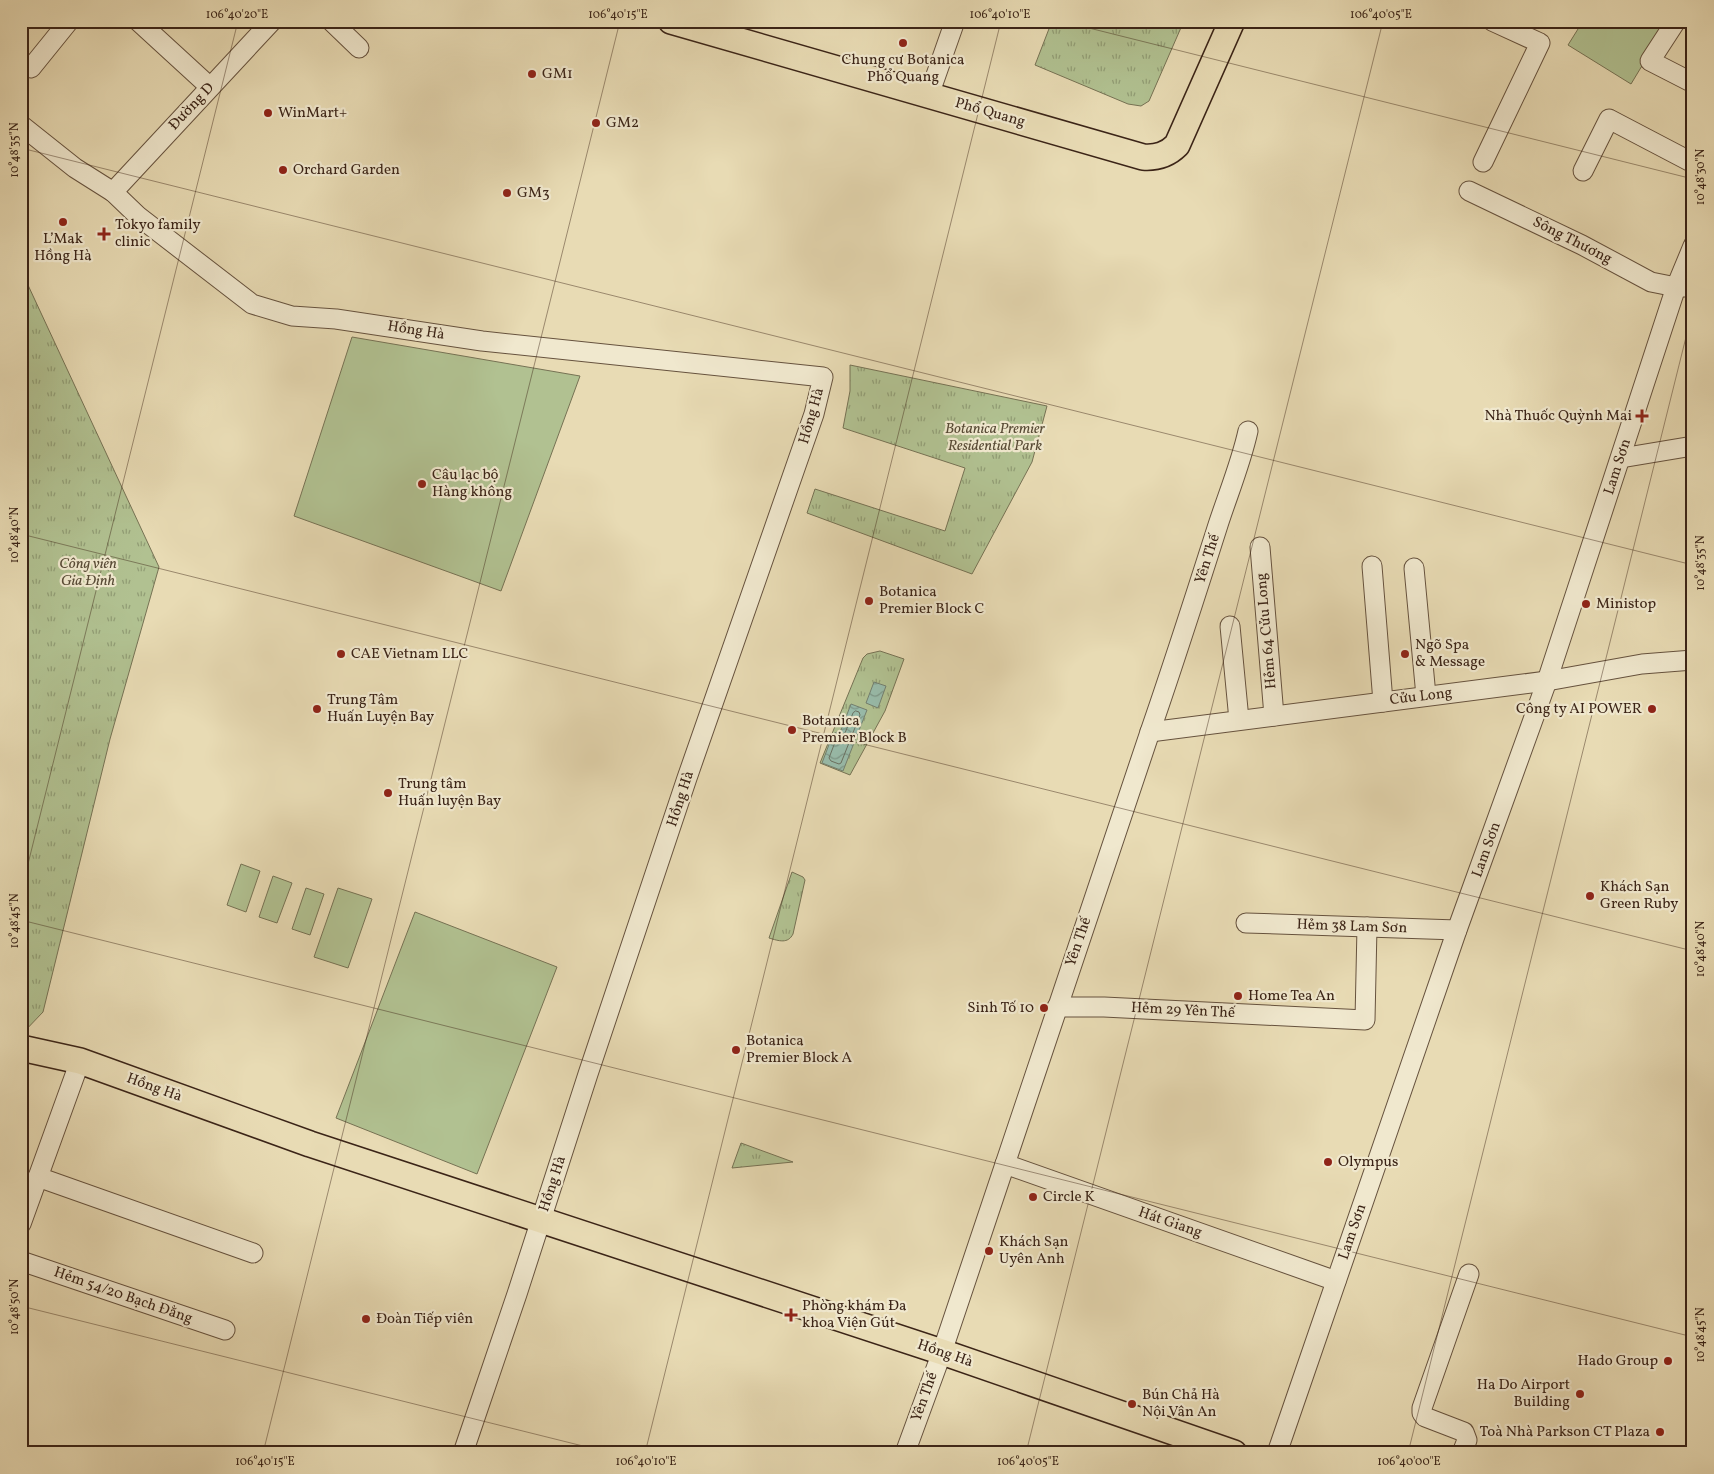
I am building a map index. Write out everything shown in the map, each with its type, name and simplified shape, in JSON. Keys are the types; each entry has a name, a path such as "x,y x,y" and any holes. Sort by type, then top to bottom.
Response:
{"main road":[{"name":"Phổ Quang","path":"671,21 1151,158 1170,152 1177,145 1232,21"},
{"name":"Hồng Hà","path":"21,1048 80,1061 310,1144 942,1352 1234,1453"}],"street":[{"path":"31,68 68,21"},
{"path":"138,21 210,87"},
{"name":"Đường D","path":"113,192 272,21"},
{"path":"331,21 359,48"},
{"path":"929,96 955,21"},
{"path":"1483,162 1540,43 1492,21"},
{"path":"1676,21 1650,62 1693,83"},
{"path":"1583,170 1609,118 1693,163"},
{"name":"Hồng Hà","path":"21,125 75,168 113,192 138,216 252,304 292,316 336,319 482,341 823,377 814,414 687,778 463,1453"},
{"name":"Sông Thương","path":"1469,191 1582,245 1651,282 1684,287"},
{"name":"Lam Sơn","path":"1277,1453 1457,930 1547,681 1621,458 1684,287 1693,246"},
{"name":"Yên Thế","path":"905,1453 942,1352 1185,631 1229,492 1243,455 1248,431"},
{"path":"1621,458 1693,446"},
{"name":"Hẻm 64 Cửu Long","path":"1260,547 1274,716"},
{"path":"1372,566 1384,702"},
{"path":"1414,568 1426,696"},
{"path":"1230,626 1239,720"},
{"name":"Cửu Long","path":"1150,732 1547,681 1642,664 1693,660"},
{"name":"Hẻm 38 Lam Sơn","path":"1246,923 1457,930"},
{"name":"Hẻm 29 Yên Thế","path":"1057,1007 1104,1007 1366,1020 1367,927"},
{"path":"21,1224 80,1061"},
{"name":"Hát Giang","path":"1004,1164 1336,1281"},
{"path":"38,1177 253,1253"},
{"name":"Hẻm 54/20 Bạch Đằng","path":"21,1261 225,1330"},
{"path":"1462,1453 1466,1440 1464,1432 1425,1417 1422,1413 1422,1408 1470,1274"}],"green space":[{"path":"1052,21 1180,21 1183,23 1149,101 1141,106 1128,104 1035,65"},
{"path":"1583,21 1669,21 1631,84 1568,45"},
{"name":"Công viên Gia Định","path":"21,270 159,567 110,739 43,1012 21,1035"},
{"name":"Câu lạc bộ Hàng không","path":"352,337 580,376 501,591 294,516"},
{"name":"Botanica Premier Residential Park","path":"850,365 1047,406 1032,462 972,574 807,513 815,489 945,531 965,468 843,428 850,391"},
{"path":"880,651 904,659 885,711 850,775 820,763 863,658 867,654"},
{"path":"241,864 260,871 246,912 227,905"},
{"path":"792,872 803,877 805,880 793,934 789,939 780,941 769,938"},
{"path":"273,876 292,883 277,923 259,917"},
{"path":"306,888 324,894 310,935 292,929"},
{"path":"338,888 372,899 348,968 314,957"},
{"path":"415,912 557,967 477,1174 336,1118"},
{"path":"741,1143 793,1162 732,1168"}],"water":[{"path":"874,682 886,686 878,708 866,703"},
{"path":"851,704 867,710 843,771 822,763 833,734 841,730"}],"place":[{"name":"Chung cư Botanica Phổ Quang","path":"903,43"},
{"name":"GM1","path":"532,74"},
{"name":"WinMart+","path":"268,113"},
{"name":"GM2","path":"596,123"},
{"name":"Orchard Garden","path":"283,170"},
{"name":"GM3","path":"507,193"},
{"name":"L’Mak Hồng Hà","path":"63,222"},
{"name":"Tokyo family clinic","path":"104,234"},
{"name":"Nhà Thuốc Quỳnh Mai","path":"1642,416"},
{"name":"Câu lạc bộ Hàng không","path":"422,484"},
{"name":"Botanica Premier Block C","path":"869,601"},
{"name":"Ministop","path":"1586,604"},
{"name":"CAE Vietnam LLC","path":"341,654"},
{"name":"Ngõ Spa & Message","path":"1405,654"},
{"name":"Trung Tâm Huấn Luyện Bay","path":"317,709"},
{"name":"Công ty AI POWER","path":"1652,709"},
{"name":"Botanica Premier Block B","path":"792,730"},
{"name":"Trung tâm Huấn luyện Bay","path":"388,793"},
{"name":"Khách Sạn Green Ruby","path":"1590,896"},
{"name":"Home Tea An","path":"1238,996"},
{"name":"Sinh Tố 10","path":"1044,1008"},
{"name":"Botanica Premier Block A","path":"736,1050"},
{"name":"Olympus","path":"1328,1162"},
{"name":"Circle K","path":"1033,1197"},
{"name":"Khách Sạn Uyên Anh","path":"989,1251"},
{"name":"Phòng khám Đa khoa Viện Gút","path":"791,1315"},
{"name":"Đoàn Tiếp viên","path":"366,1319"},
{"name":"Hado Group","path":"1668,1361"},
{"name":"Ha Do Airport Building","path":"1580,1394"},
{"name":"Bún Chả Hà Nội Vân An","path":"1132,1404"},
{"name":"Toà Nhà Parkson CT Plaza","path":"1660,1432"}]}
